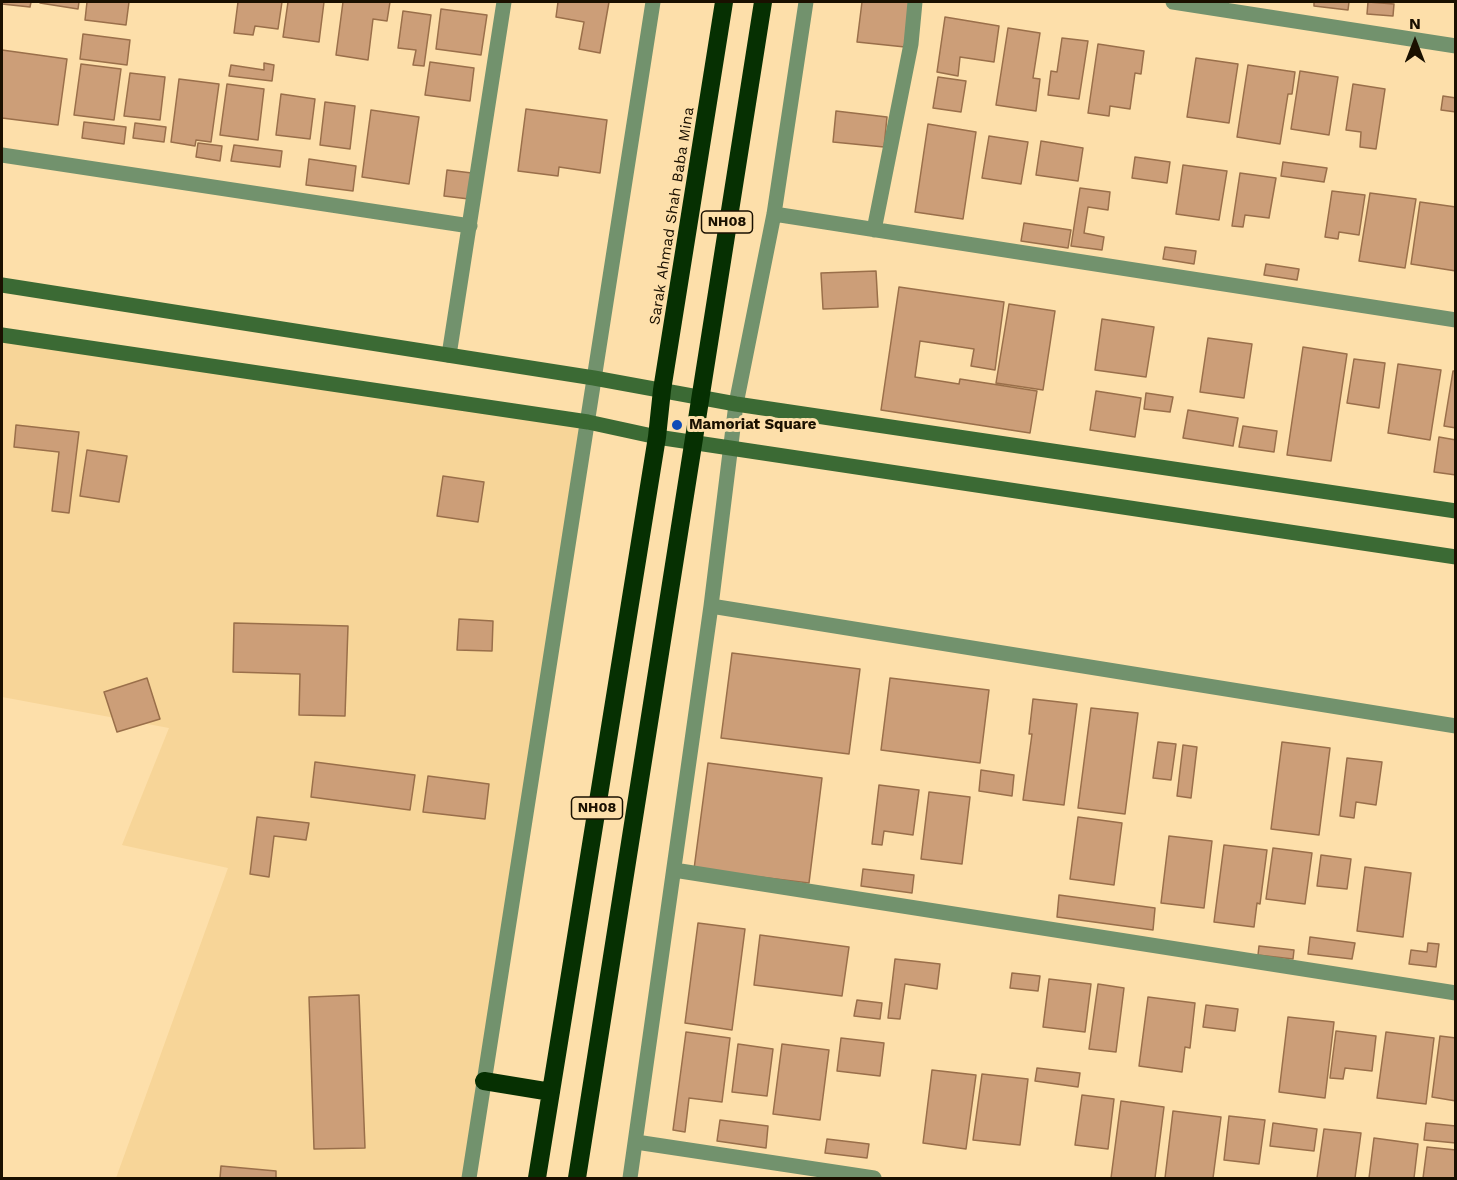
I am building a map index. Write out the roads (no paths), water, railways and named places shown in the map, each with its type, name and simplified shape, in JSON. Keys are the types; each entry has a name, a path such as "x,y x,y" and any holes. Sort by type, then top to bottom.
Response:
{"highway":[{"name":"Sarak Ahmad Shah Baba Mina","path":"657,437 662,390 724,2"},
{"name":"NH08","path":"577,1179 763,2"},
{"name":"NH08","path":"537,1179 657,437"},
{"path":"484,1081 551,1092"}],"street":[{"path":"449,355 504,2"},
{"path":"469,1179 653,2"},
{"path":"630,1179 711,606 736,404 774,214 806,2"},
{"path":"874,230 911,44 915,2"},
{"path":"1173,2 1455,46"},
{"path":"2,155 470,226"},
{"path":"774,214 1455,320"},
{"path":"2,285 594,378 736,404 1455,511"},
{"path":"2,335 588,422 657,437 1455,557"},
{"path":"711,606 1455,726"},
{"path":"674,870 1455,993"},
{"path":"636,1142 874,1179"}],"place":[{"name":"Mamoriat Square","path":"677,425"}]}
